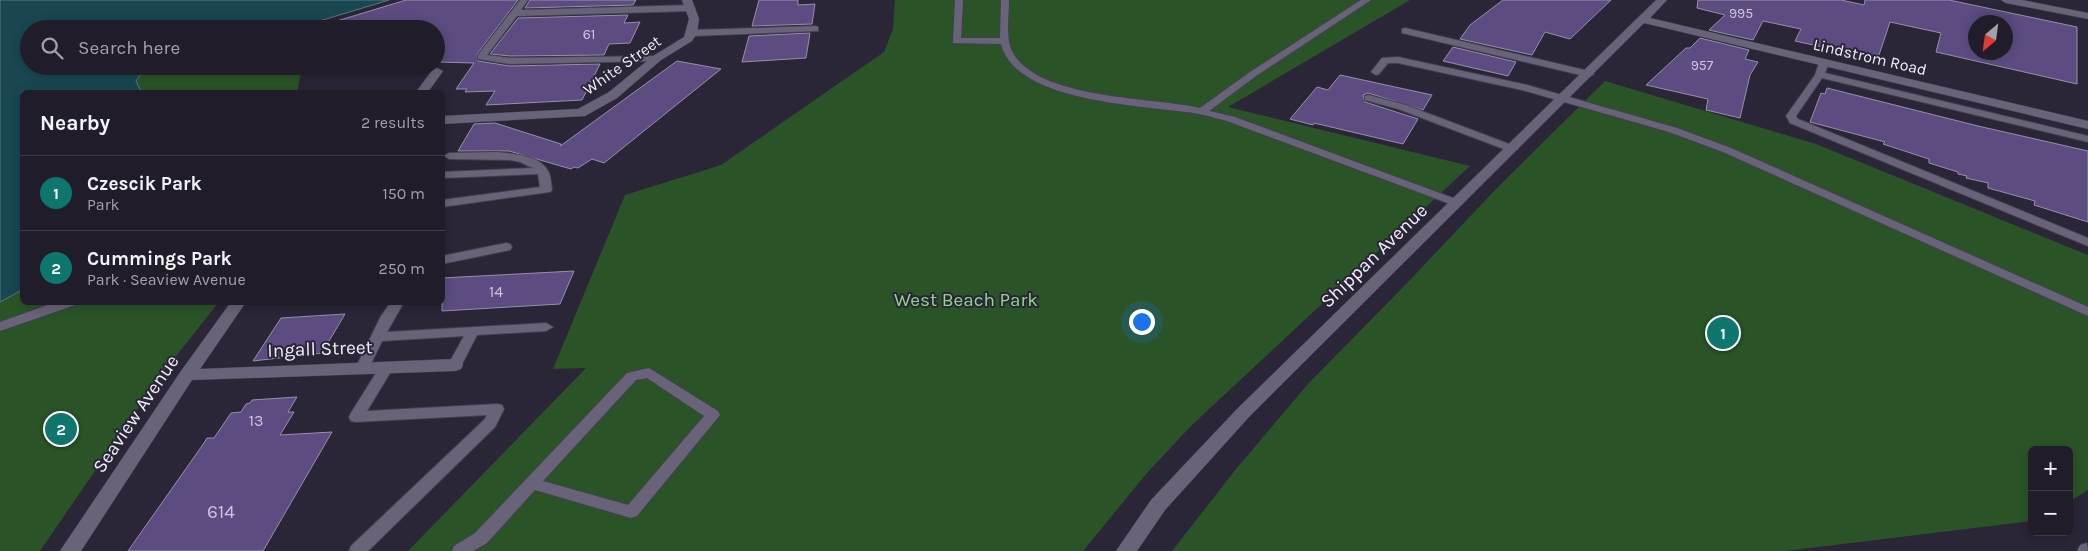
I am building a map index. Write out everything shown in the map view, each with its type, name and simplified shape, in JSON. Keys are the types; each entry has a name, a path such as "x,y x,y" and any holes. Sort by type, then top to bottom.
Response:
{"street":[{"name":"Shippan Avenue","path":"1126,551 1158,505 1200,457 1644,20 1660,0"},
{"path":"2006,0 2088,16"},
{"path":"689,4 694,19 692,33"},
{"name":"Lindstrom Road","path":"1644,20 2088,125"},
{"name":"White Street","path":"445,120 581,113 613,95 657,58 688,40 692,33"},
{"path":"424,90 435,75"},
{"name":"Seaview Avenue","path":"70,551 186,376 237,305"},
{"name":"Ingall Street","path":"186,376 455,365"}],"lane":[{"path":"524,0 481,58 510,62 657,58"},
{"path":"959,0 956,41 1005,41"},
{"path":"1005,0 1005,41 1011,58 1021,69 1034,78 1054,87 1096,97 1201,112 1231,119 1457,204"},
{"path":"1201,112 1253,74 1367,0"},
{"path":"514,13 689,4"},
{"path":"692,33 815,29"},
{"path":"1405,31 1589,74"},
{"path":"1376,72 1385,60 1398,60 1524,87 1673,130 1727,150 2088,312"},
{"path":"1824,63 1820,75 1791,116 1794,121 2088,242"},
{"path":"1820,75 2088,139"},
{"path":"1368,98 1402,107 1513,149"},
{"path":"445,204 546,190 543,171 539,166 528,161 505,155 449,156"},
{"path":"445,176 543,171"},
{"path":"445,259 506,247"},
{"path":"0,327 62,305"},
{"path":"362,369 380,337 388,316 396,305"},
{"path":"380,337 546,327"},
{"path":"455,365 473,331"},
{"path":"357,551 490,423 497,409 356,417 386,368"},
{"path":"460,551 481,538 632,376 649,373 712,414 631,512 533,484"}],"green space":[{"name":"West Beach Park","path":"895,0 1410,0 1228,107 1470,166 1192,425 1147,473 1083,551 408,551 586,368 553,369 625,195 721,165 884,52 893,29"},
{"path":"140,75 300,75 297,90 140,90 136,81"},
{"path":"1605,81 1816,144 2088,255 2088,490 2073,499 2073,446 2028,446 2028,521 1785,551 1172,551 1236,469 1308,384 1496,189"},
{"path":"20,291 20,305 216,305 158,379 40,551 0,551 0,302"}],"shaded area":[{"path":"0,0 389,0 323,20 20,20 20,75 140,75 136,81 140,90 20,90 20,291 0,302"}],"building":[{"path":"406,0 518,0 477,54 478,61 510,66 600,64 582,100 486,105 495,91 465,92 467,89 456,89 474,63 445,62 445,20 340,20"},
{"path":"530,0 636,0 633,5 525,8"},
{"path":"759,0 798,0 798,5 815,4 812,24 752,26"},
{"path":"1503,0 1611,0 1570,39 1545,32 1532,55 1460,39 1470,25"},
{"path":"1698,0 1841,0 1864,5 1865,0 1949,0 2077,27 2077,84 1971,60 2013,60 2013,15 1968,15 1968,59 1936,52 1941,33 1890,22 1879,55 1874,54 1873,58 1795,41 1801,29 1763,21 1753,40 1709,30 1725,15 1697,8"},
{"path":"628,15 624,23 640,22 630,43 609,44 604,55 510,56 490,54 518,18"},
{"path":"810,33 806,58 742,62 749,36"},
{"path":"1700,38 1749,50 1745,59 1758,62 1750,75 1740,118 1706,110 1708,99 1646,85 1686,48 1690,48"},
{"path":"1453,47 1516,62 1508,76 1443,61"},
{"path":"677,61 721,69 604,163 592,159 578,168 574,167 571,169 509,151 458,151 474,124 495,123 561,144 560,146"},
{"path":"1340,75 1432,95 1423,110 1368,93 1363,95 1365,102 1418,119 1403,144 1290,119 1317,87 1328,90"},
{"path":"1827,88 1978,126 2088,151 2088,222 2034,205 2035,201 1988,188 1988,183 1966,178 1967,176 1958,174 1958,172 1929,163 1929,159 1883,144 1885,142 1810,122 1821,93 1825,94"},
{"path":"574,271 560,304 442,311 442,305 445,305 445,278"},
{"path":"345,314 322,353 253,361 281,318"},
{"path":"297,397 288,412 294,412 280,435 332,432 263,551 128,551 207,438 214,438 231,413 241,412 246,404 252,400"}],"place":[{"name":"Czescik Park","path":"1723,333"},
{"name":"Cummings Park","path":"61,429"}]}
